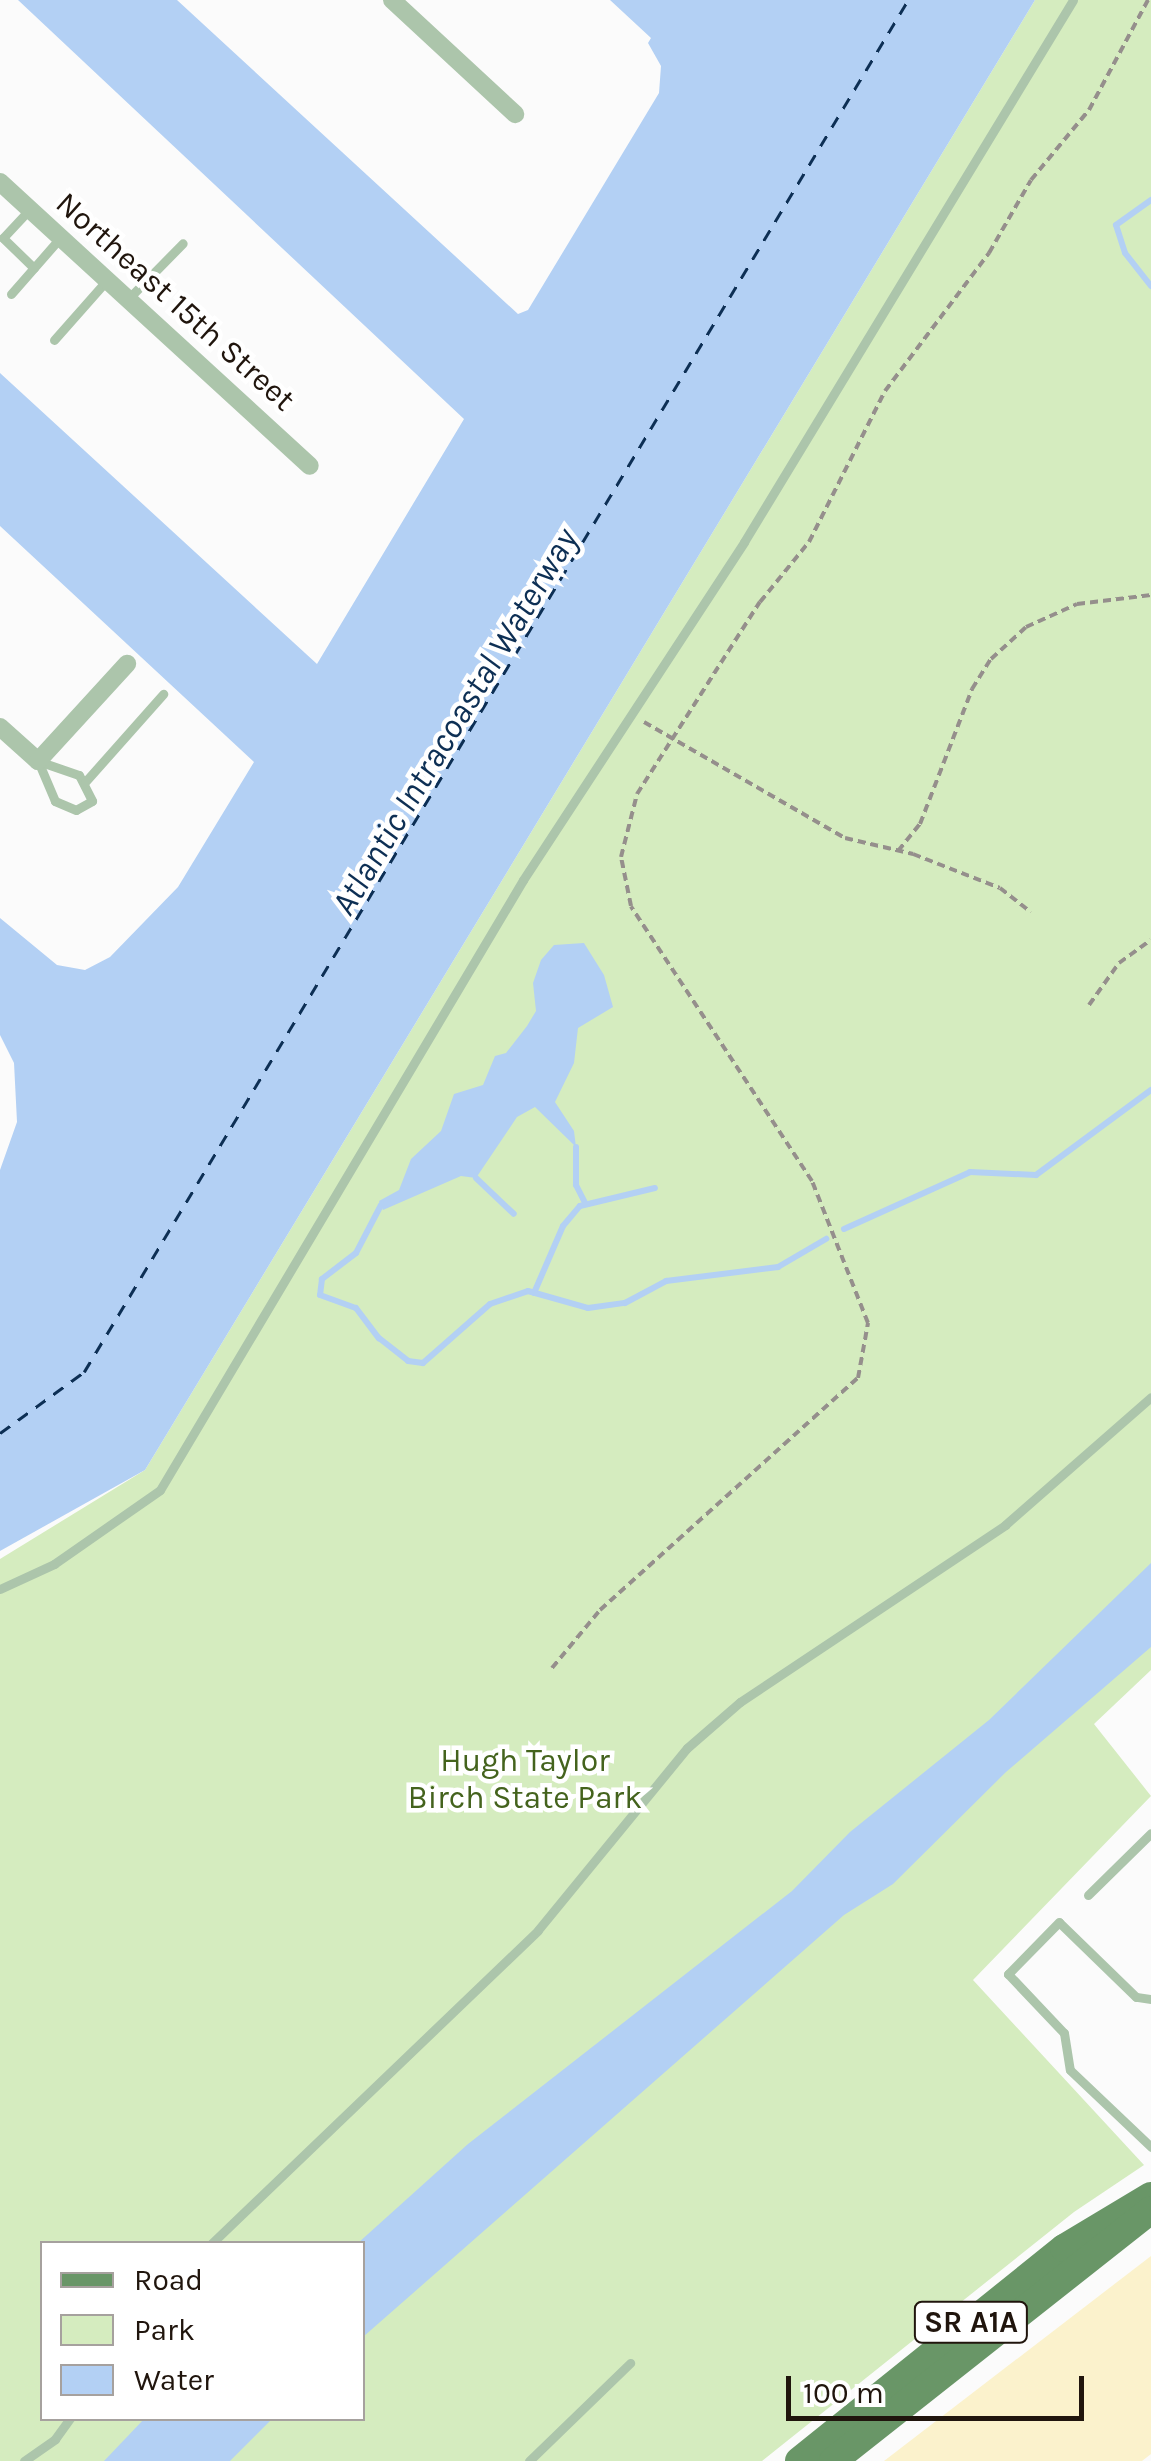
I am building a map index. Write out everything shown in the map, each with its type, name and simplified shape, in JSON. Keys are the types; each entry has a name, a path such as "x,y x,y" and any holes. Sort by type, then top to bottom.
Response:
{"main road":[{"name":"SR A1A","path":"799,2461 1064,2248 1151,2196"},
{"name":"SR A1A","path":"833,2461 1151,2210"}],"street":[{"path":"392,0 515,114"},
{"name":"Northeast 15th Street","path":"0,182 310,466"},
{"path":"0,726 38,761 127,664"}],"lane":[{"path":"0,1589 54,1564 160,1490 513,897 857,360 1073,0"},
{"path":"30,210 3,238 34,268"},
{"path":"12,294 60,238"},
{"path":"128,300 182,243"},
{"path":"54,340 107,280"},
{"path":"85,782 163,694"},
{"path":"38,761 85,782 92,801 84,809 64,807 38,761"},
{"path":"213,2241 538,1930 687,1748 740,1702 1004,1525 1151,1396"},
{"path":"1088,1896 1150,1836"},
{"path":"1151,1998 1136,1997 1059,1922 1008,1974 1064,2034 1070,2070 1151,2147"},
{"path":"529,2461 630,2363"},
{"path":"24,2461 56,2439 68,2421"}],"path":[{"path":"552,1668 600,1610 858,1378 868,1322 812,1181 632,906 622,856 637,794 760,602 809,542 885,391 989,254 1031,180 1089,110 1148,0"},
{"path":"898,851 920,824 972,689 991,659 1026,628 1077,604 1151,594"},
{"path":"630,715 846,838 898,851 1000,888 1031,912"},
{"path":"1089,1005 1119,963 1151,940"}],"green space":[{"name":"Hugh Taylor Birch State Park","path":"1035,0 1151,0 1151,1670 1094,1724 1151,1796 973,1980 1144,2165 1074,2212 762,2461 0,2461 0,1559 145,1470"}],"sand":[{"path":"1151,2256 1151,2454 1142,2461 884,2461"}],"water":[{"name":"Atlantic Intracoastal Waterway","path":"18,0 177,0 518,314 528,310 659,93 661,66 648,43 651,38 610,0 1035,0 145,1470 0,1551 0,1170 17,1122 14,1063 0,1035 0,918 57,965 85,970 110,957 178,887 254,762 0,526 0,373 317,664 464,419"},
{"path":"584,943 604,975 613,1007 578,1028 574,1063 555,1102 574,1131 576,1147 535,1107 517,1117 476,1178 461,1176 383,1210 379,1201 399,1190 411,1159 441,1131 454,1094 483,1085 495,1056 506,1053 527,1026 536,1011 533,983 541,960 554,945"},
{"path":"1151,1563 1151,1647 1006,1772 893,1884 844,1915 365,2335 365,2241 360,2241 468,2144 792,1891 850,1832 989,1720"},
{"path":"142,2421 270,2421 230,2461 104,2461"}],"waterway":[{"path":"1151,200 1116,225 1125,253 1151,286"},
{"path":"844,1229 970,1172 1036,1175 1151,1090"},
{"path":"576,1147 576,1185 585,1203"},
{"path":"476,1178 514,1214"},
{"path":"534,1293 563,1226 580,1206 655,1188"},
{"path":"381,1205 356,1253 322,1279 320,1295 356,1308 379,1338 408,1361 423,1363 490,1304 528,1291 588,1308 625,1303 666,1281 778,1267 826,1239"}],"ferry route":[{"path":"0,1433 84,1372 908,0"}]}
